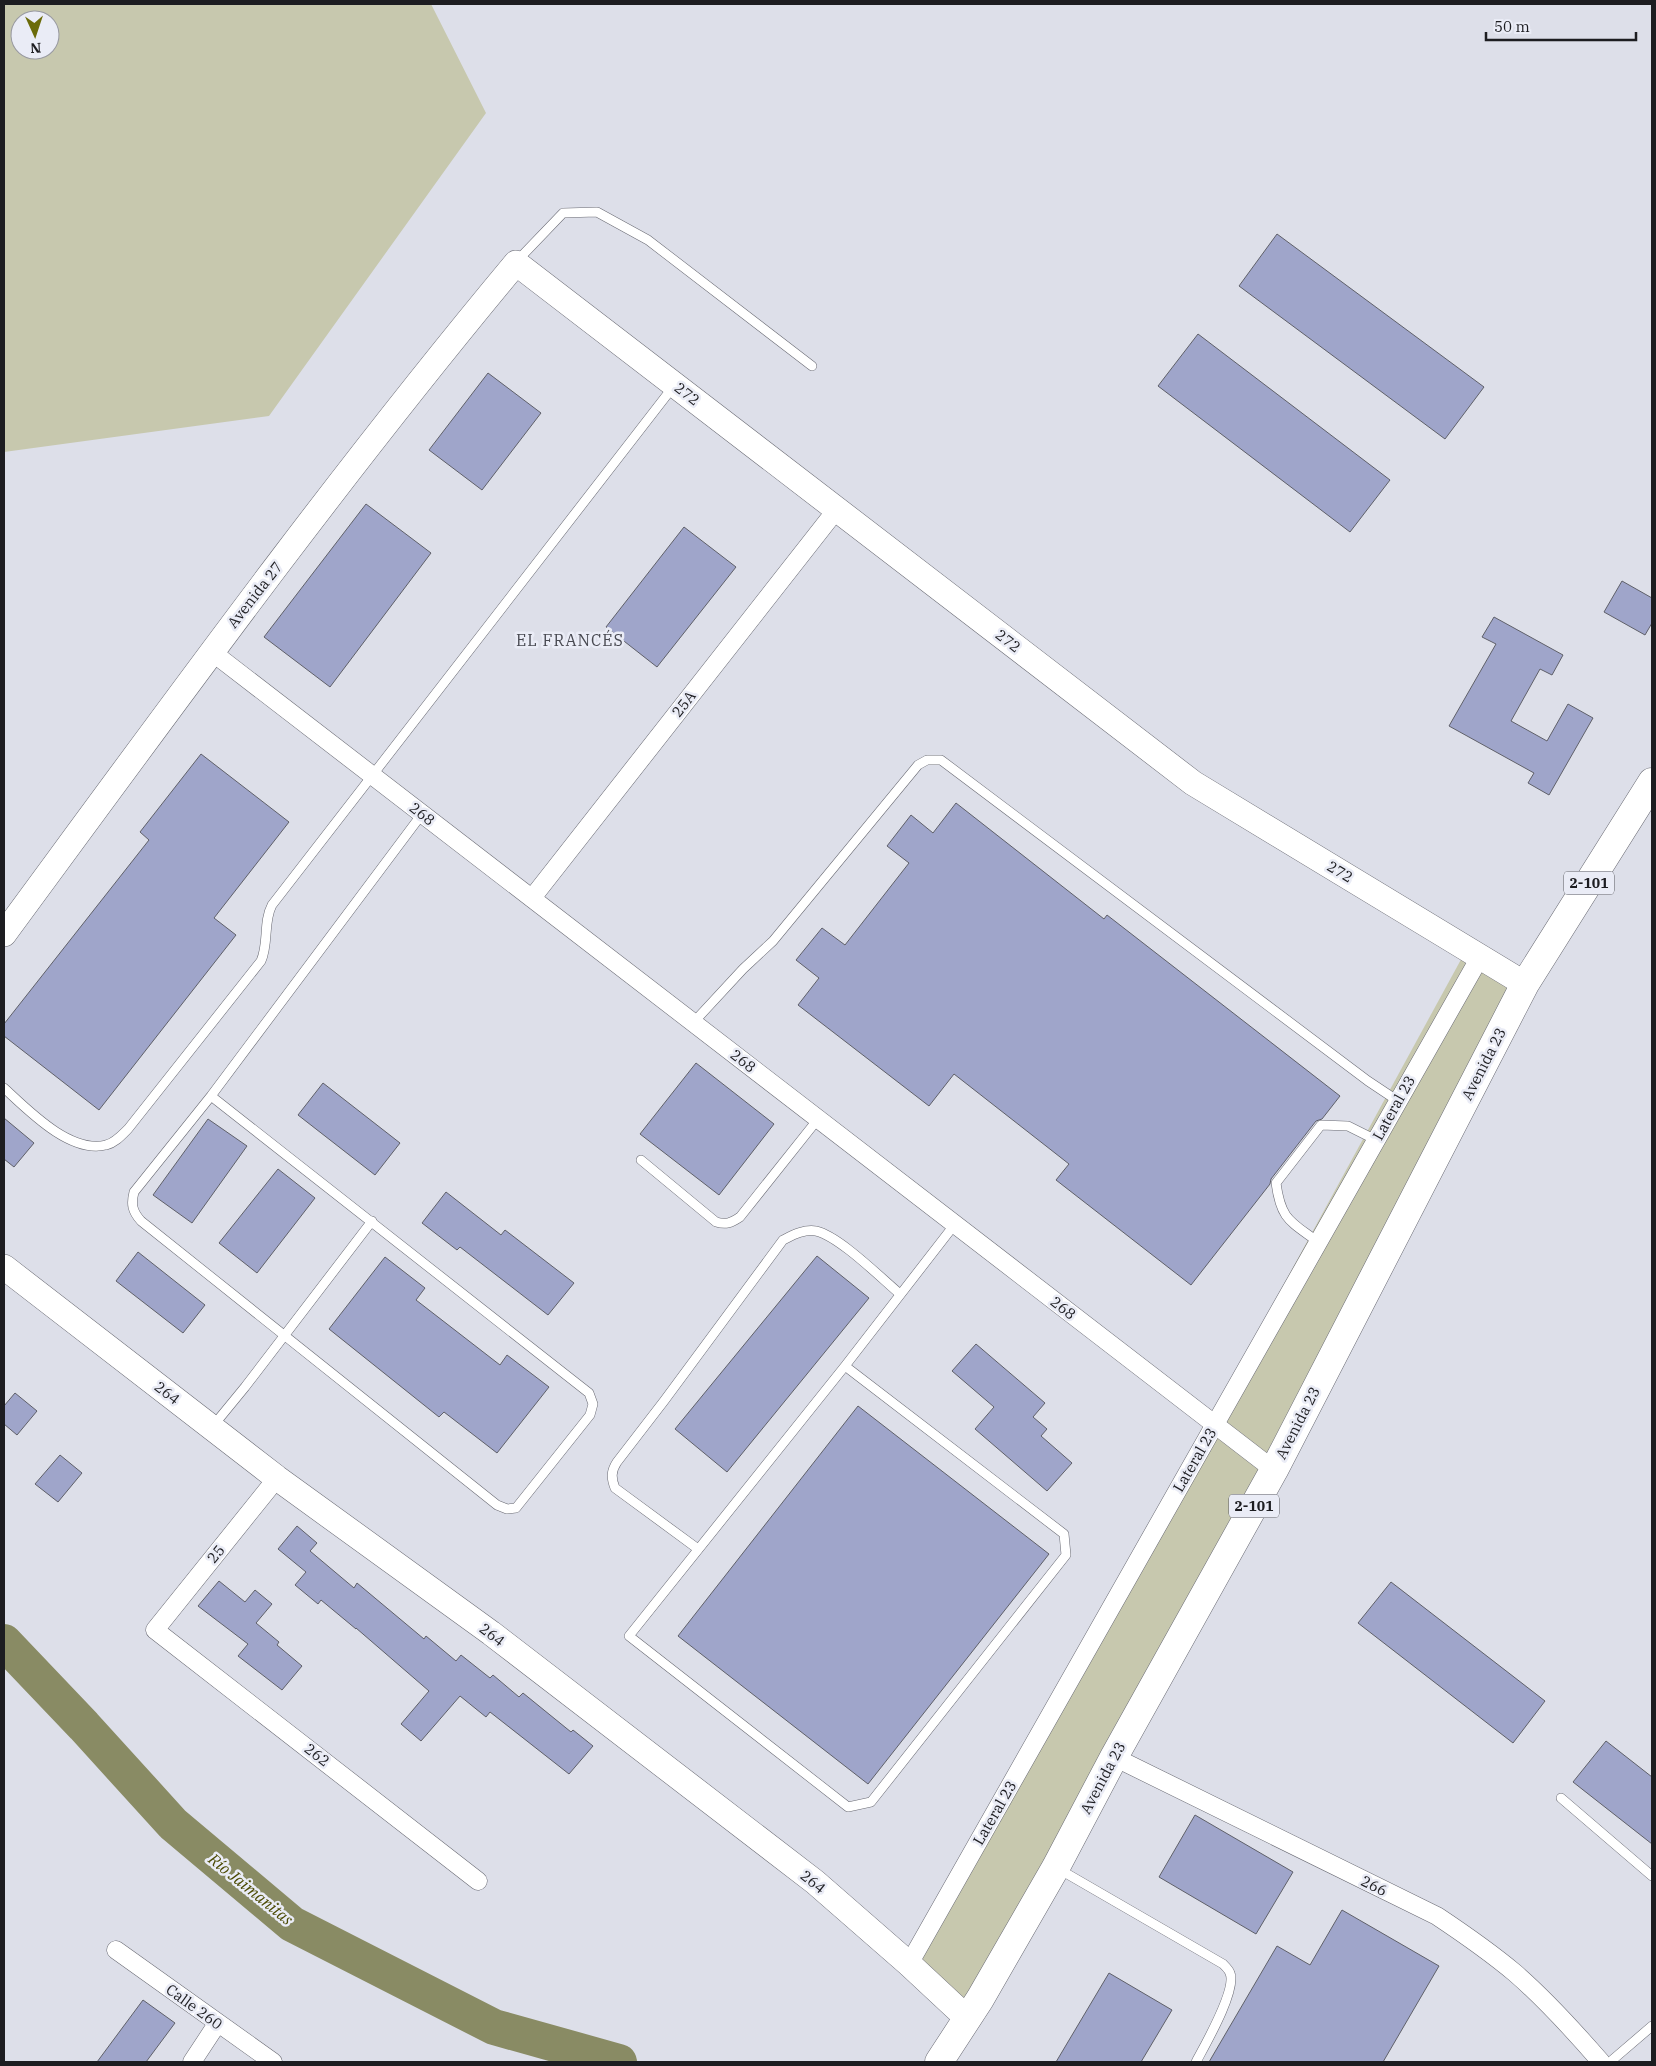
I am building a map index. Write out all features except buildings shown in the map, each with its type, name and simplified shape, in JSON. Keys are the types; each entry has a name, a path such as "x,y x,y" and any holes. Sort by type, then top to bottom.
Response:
{"main road":[{"name":"Avenida 23","path":"939,2062 968,2019 1056,1867 1114,1757 1274,1470 1525,984 1652,782"}],"street":[{"name":"272","path":"516,263 1193,783 1525,984"},
{"name":"Avenida 27","path":"4,934 212,652 452,340 516,263"},
{"name":"25A","path":"532,898 837,509"},
{"name":"268","path":"212,652 1274,1470"},
{"name":"Lateral 23","path":"909,1964 1480,957"},
{"name":"264","path":"4,1267 211,1428 490,1634 815,1882 909,1964 968,2019"},
{"name":"25","path":"155,1630 277,1478"},
{"name":"262","path":"155,1630 478,1881"},
{"name":"266","path":"1114,1757 1437,1916 1478,1944 1516,1974 1581,2039 1601,2062"},
{"name":"Calle 260","path":"116,1950 217,2024 273,2062"},
{"path":"192,2062 217,2024"}],"lane":[{"path":"516,263 563,213 597,212 648,240 812,366"},
{"path":"4,1088 41,1120 67,1139 91,1146 107,1145 128,1129 261,961 265,950 268,915 272,905 675,385"},
{"path":"693,1023 743,969 773,941 918,765 927,760 941,760 1368,1082 1398,1101"},
{"path":"211,1096 589,1393 593,1404 590,1415 522,1503 512,1509 497,1505 141,1221 132,1208 134,1192 211,1096 422,814"},
{"path":"641,1160 716,1222 723,1224 731,1223 740,1217 818,1119"},
{"path":"1318,1242 1287,1218 1279,1203 1276,1183 1321,1125 1348,1126 1376,1140"},
{"path":"211,1428 245,1387 372,1221"},
{"path":"845,1366 1064,1534 1066,1555 871,1802 848,1807 629,1636 845,1366 955,1224"},
{"path":"698,1549 616,1488 612,1481 612,1472 617,1462 783,1240 797,1232 816,1231 838,1242 900,1294"},
{"path":"1561,1798 1652,1876"},
{"path":"1056,1867 1223,1964 1230,1972 1231,1981 1228,1997 1196,2062"},
{"path":"1610,2062 1652,2026"}],"green space":[{"path":"4,4 431,4 486,113 269,416 4,452"},
{"path":"1464,954 1525,984 966,2016 914,1971 1207,1425"}],"waterway":[{"name":"Río Jaimanitas","path":"4,1642 173,1824 292,1924 494,2027 619,2062"}],"district":[{"name":"EL FRANCÉS","path":"570,640"}]}
